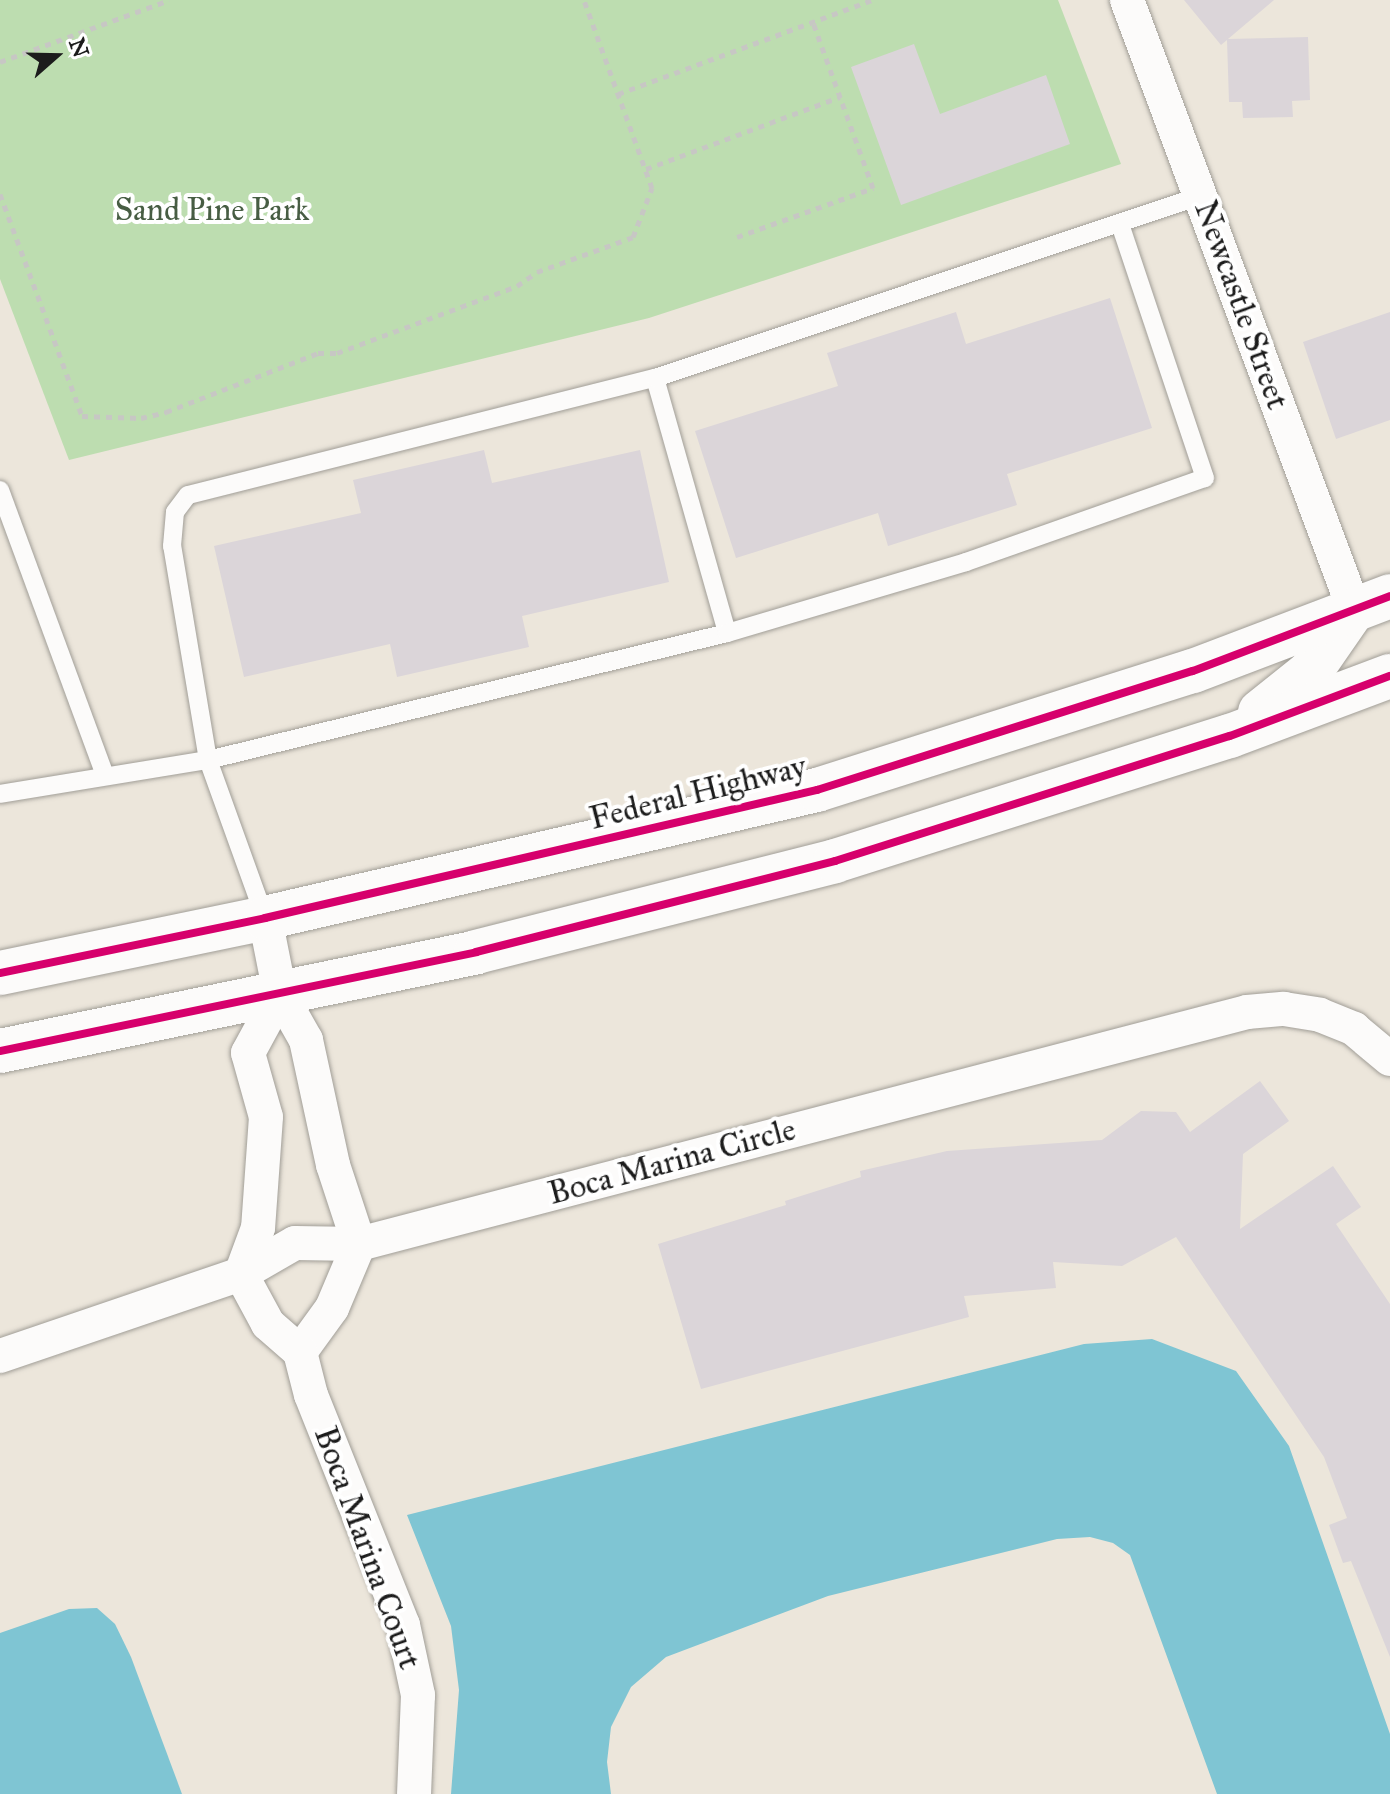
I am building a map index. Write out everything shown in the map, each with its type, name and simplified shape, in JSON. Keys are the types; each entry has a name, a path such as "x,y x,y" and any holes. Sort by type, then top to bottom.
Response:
{"main road":[{"path":"1230,736 1311,671 1372,603"},
{"name":"Federal Highway","path":"0,973 265,918 817,790 1193,671 1372,603"},
{"path":"0,1051 476,952 835,861 1230,736 1385,670"}],"street":[{"name":"Newcastle Street","path":"1127,0 1200,196 1372,603"},
{"path":"265,918 280,994 306,1040 333,1165 359,1244 332,1308 300,1352"},
{"path":"241,1274 258,1228 266,1117 248,1053 280,994"},
{"name":"Boca Marina Circle","path":"0,1356 241,1274 295,1243 359,1244 1247,1012 1284,1009 1354,1029 1390,1059"},
{"name":"Boca Marina Court","path":"241,1274 268,1324 300,1352 413,1660 419,1719 414,1794"}],"lane":[{"path":"265,918 208,760 172,546 175,512 188,495 655,378 1200,196"},
{"path":"0,794 208,760 727,633 966,562 1205,478 1120,224"},
{"path":"655,378 727,633"},
{"path":"0,490 105,775"}],"path":[{"path":"0,62 169,0"},
{"path":"0,194 82,416 141,418 318,353 337,353 633,237 652,188 584,0"},
{"path":"618,94 871,0"},
{"path":"737,237 873,188 813,22"},
{"path":"646,169 840,97"}],"green space":[{"name":"Sand Pine Park","path":"0,0 1058,0 1121,164 649,318 69,460 0,279"}],"water":[{"path":"1152,1339 1236,1371 1289,1446 1390,1734 1390,1794 1217,1794 1130,1555 1113,1543 1090,1537 1057,1539 828,1596 666,1657 631,1687 611,1727 607,1762 611,1794 451,1794 459,1690 451,1626 407,1515 1084,1344"},
{"path":"97,1608 115,1624 131,1657 182,1794 0,1794 0,1633 69,1609"}],"building":[{"path":"1184,0 1274,0 1228,39 1308,37 1310,100 1292,101 1293,117 1243,118 1242,102 1229,102 1227,40 1221,45"},
{"path":"914,44 940,114 1046,75 1070,144 901,205 851,67"},
{"path":"1110,298 1152,428 1007,474 1017,505 888,546 878,513 736,558 695,431 838,386 827,353 956,312 966,344"},
{"path":"1390,312 1390,420 1336,439 1303,342"},
{"path":"484,450 492,483 640,450 669,582 522,616 529,647 397,677 390,644 244,677 214,546 361,513 353,480"},
{"path":"1260,1081 1289,1121 1243,1154 1240,1229 1333,1166 1361,1207 1336,1224 1390,1304 1390,1657 1351,1561 1343,1563 1329,1525 1347,1518 1324,1457 1176,1237 1122,1266 1053,1262 1056,1288 964,1296 969,1317 701,1389 658,1244 786,1205 785,1201 861,1177 860,1171 947,1151 1102,1140 1141,1111 1176,1112 1190,1132"}],"cycle path":[{"path":"0,973 265,918 817,790 1193,671 1390,596"},
{"path":"0,1051 476,952 835,861 1230,736 1390,676"}]}
